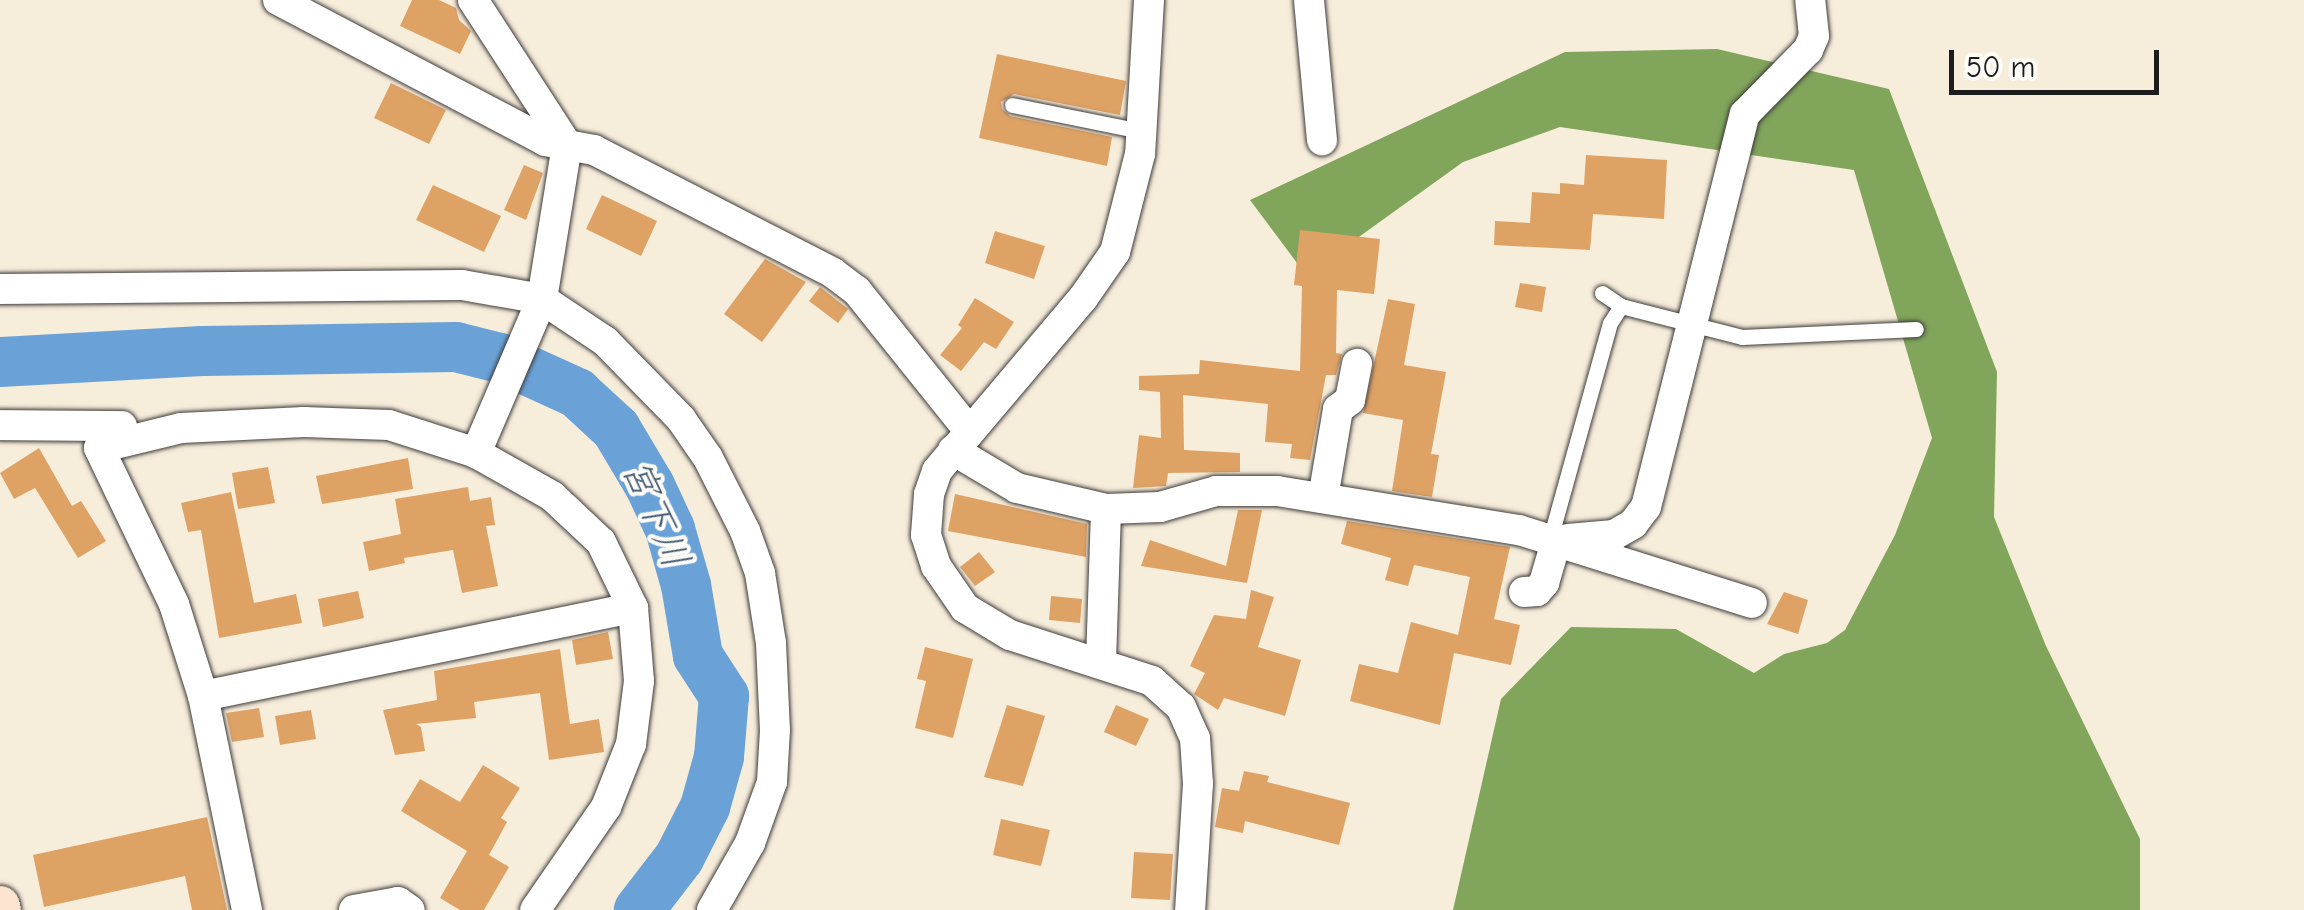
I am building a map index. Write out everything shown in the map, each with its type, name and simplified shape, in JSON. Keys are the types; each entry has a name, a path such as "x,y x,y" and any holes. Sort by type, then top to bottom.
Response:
{"street":[{"path":"278,0 545,141 594,150 833,272 856,291 961,440 1018,488 1106,509 1160,507 1216,491 1277,491 1323,498 1553,540 1752,603"},
{"path":"473,0 567,145 540,303 478,447"},
{"path":"1149,0 1140,154 1115,252 1084,298 937,471 929,494 926,535 946,580 965,608 1010,635 1152,681 1181,707 1195,738 1198,784 1190,910"},
{"path":"1310,0 1322,140"},
{"path":"1553,540 1614,535 1633,524 1646,507 1745,114 1808,50 1814,36 1810,0"},
{"path":"0,289 462,285 540,303 605,341 680,420 708,458 745,531 760,574 771,643 775,730 772,782 750,843 712,910"},
{"path":"1323,498 1338,409 1350,400 1357,364"},
{"path":"248,910 202,696 174,604 99,448 181,428 304,422 389,425 478,447 552,496 601,542 633,608 638,681 631,744 606,807 534,910"},
{"path":"0,425 122,426"},
{"path":"1101,662 1106,509"},
{"path":"1524,592 1537,591 1544,583 1553,540"},
{"path":"202,696 633,608"},
{"path":"354,910 398,902 410,910"}],"lane":[{"path":"1012,105 1141,131"},
{"path":"1602,294 1621,306 1742,337 1916,329"},
{"path":"1553,540 1610,323 1621,306"}],"green space":[{"path":"1717,49 1889,89 1997,372 1994,517 2046,646 2140,839 2140,910 1453,910 1501,699 1571,627 1676,629 1754,673 1784,654 1827,643 1845,630 1895,535 1932,438 1854,170 1560,127 1463,162 1306,275 1250,200 1565,52"}],"building":[{"path":"412,0 439,0 456,8 459,20 471,31 460,54 400,26"},
{"path":"997,54 1126,81 1120,115 1014,94 1001,102 1010,116 1112,137 1107,166 979,138"},
{"path":"391,83 446,110 429,144 374,118"},
{"path":"1586,155 1667,160 1664,219 1593,214 1590,250 1494,245 1495,221 1530,223 1532,192 1560,194 1560,183 1584,185"},
{"path":"524,165 543,173 526,220 504,210"},
{"path":"433,185 501,216 484,252 416,220"},
{"path":"602,195 657,221 641,256 586,229"},
{"path":"1300,230 1380,239 1374,294 1337,290 1336,353 1342,354 1336,375 1326,375 1310,460 1290,458 1292,444 1265,442 1268,404 1183,395 1184,450 1240,453 1240,472 1168,473 1166,486 1133,488 1139,435 1161,438 1160,392 1139,390 1139,376 1199,374 1200,360 1300,371 1302,286 1294,285"},
{"path":"995,231 1045,246 1034,279 985,263"},
{"path":"765,259 806,282 762,342 724,314"},
{"path":"1520,283 1546,287 1542,312 1515,307"},
{"path":"820,287 848,309 838,323 809,301"},
{"path":"975,298 1014,322 996,349 984,342 961,371 940,355 962,328 958,325"},
{"path":"1388,299 1415,304 1404,365 1446,372 1431,454 1439,455 1432,497 1392,491 1403,420 1363,413"},
{"path":"39,448 72,506 81,501 106,541 78,558 35,488 14,499 0,473"},
{"path":"408,458 413,489 322,504 316,476"},
{"path":"268,467 275,503 238,509 232,473"},
{"path":"468,487 470,501 491,497 495,525 486,526 498,586 462,593 453,550 404,558 405,563 369,571 363,542 401,534 395,499"},
{"path":"231,492 254,603 296,594 302,623 219,638 201,530 188,532 181,503"},
{"path":"955,494 1087,524 1086,557 948,531"},
{"path":"1238,510 1262,510 1247,583 1141,566 1150,540 1226,566"},
{"path":"1347,521 1510,547 1494,619 1520,625 1511,665 1454,653 1440,725 1350,701 1359,664 1398,673 1411,622 1458,635 1470,577 1414,565 1408,586 1385,580 1391,558 1341,544"},
{"path":"979,552 995,572 975,586 960,567"},
{"path":"1251,590 1274,597 1258,647 1301,660 1285,716 1224,698 1218,710 1194,694 1205,673 1190,666 1214,615 1246,619"},
{"path":"358,591 364,618 323,627 318,599"},
{"path":"1784,592 1808,600 1798,634 1767,624"},
{"path":"1051,596 1082,599 1080,623 1049,620"},
{"path":"608,632 613,659 576,665 572,640"},
{"path":"925,647 973,659 953,738 915,728 926,681 917,679"},
{"path":"560,649 570,724 599,719 604,752 549,760 540,693 474,702 476,718 416,724 421,727 425,751 395,755 383,710 437,700 434,671"},
{"path":"1007,705 1045,716 1023,786 984,777"},
{"path":"1116,705 1149,719 1136,746 1104,732"},
{"path":"259,708 264,737 232,742 226,713"},
{"path":"311,710 316,739 280,745 275,716"},
{"path":"483,765 520,788 501,818 507,822 489,855 509,867 484,910 460,910 440,898 467,851 401,811 420,779 460,802"},
{"path":"1244,771 1269,776 1267,782 1350,803 1339,845 1245,821 1243,833 1215,827 1222,788 1239,791"},
{"path":"207,817 227,910 192,910 185,876 44,907 33,855"},
{"path":"1001,819 1050,830 1041,866 993,855"},
{"path":"1134,852 1173,854 1170,900 1131,898"}],"waterway":[{"name":"宮下川","path":"0,362 202,351 456,347 500,358 577,393 616,429 650,486 670,529 686,585 698,656 724,696 719,757 705,807 679,858 639,910"}]}
